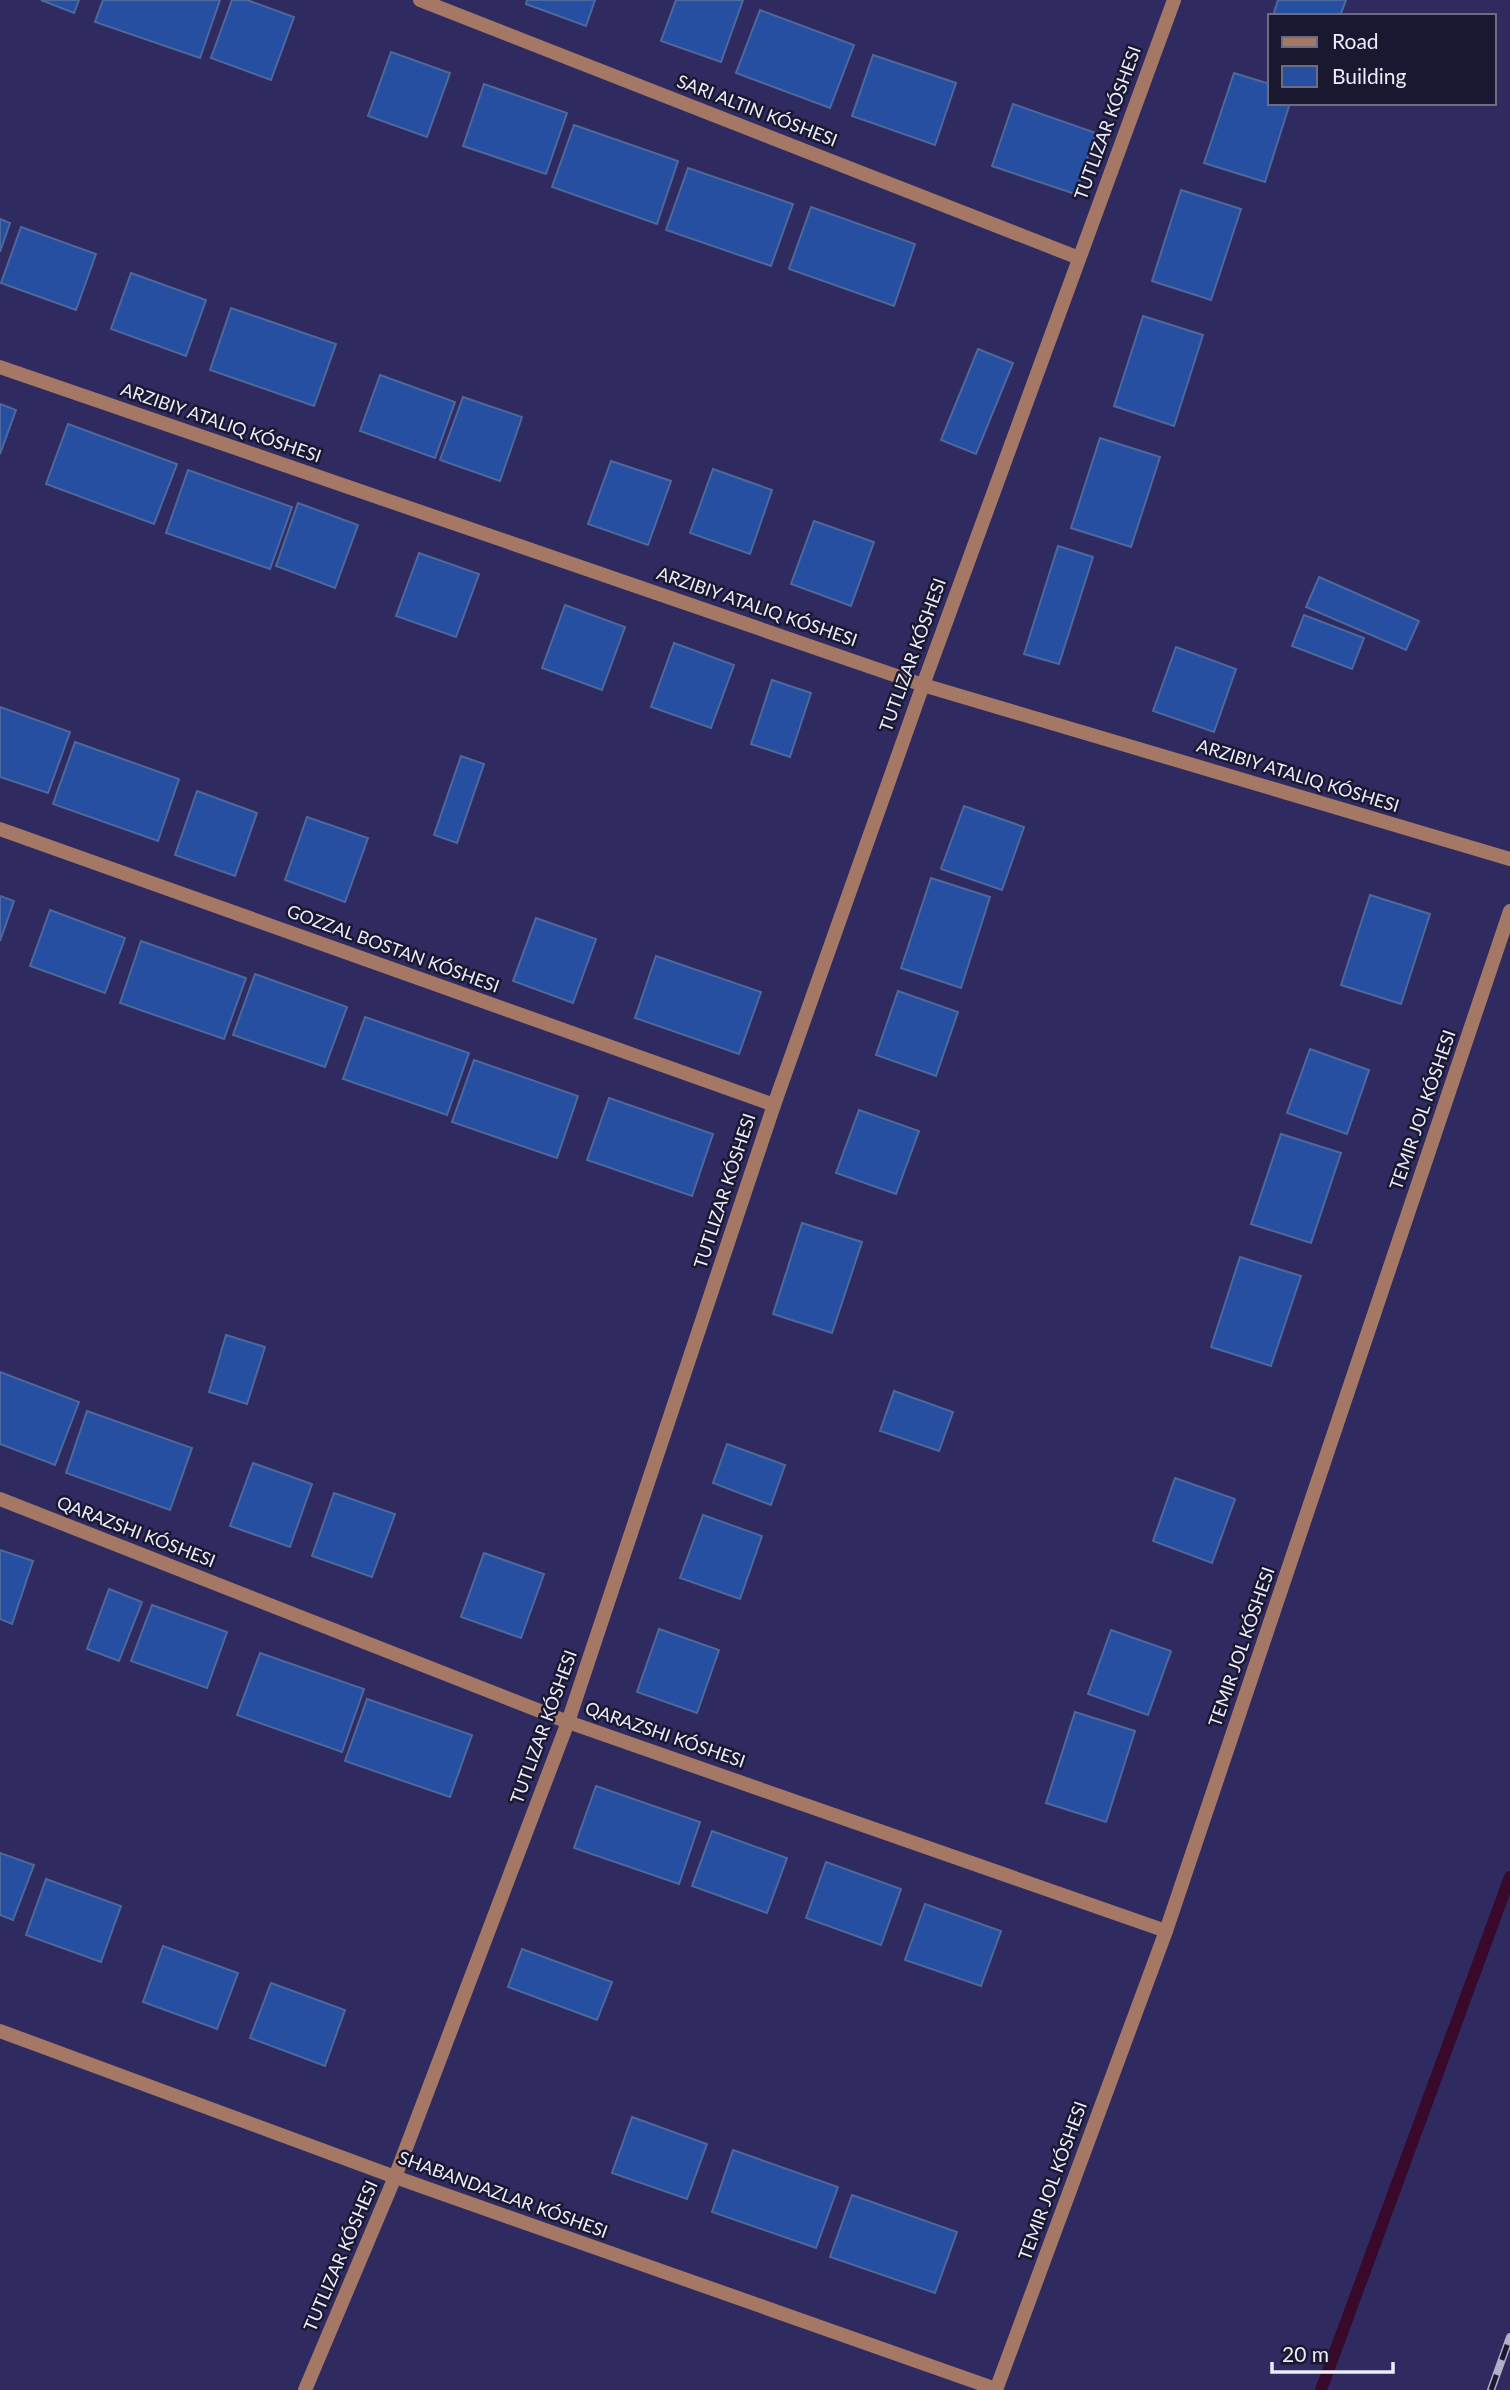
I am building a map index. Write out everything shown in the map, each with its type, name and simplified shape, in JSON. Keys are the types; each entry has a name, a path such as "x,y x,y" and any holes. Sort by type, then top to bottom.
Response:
{"street":[{"path":"420,0 1079,258"},
{"path":"305,2390 395,2177 568,1722 774,1105 923,685 1174,0"},
{"path":"0,367 923,685 1510,859"},
{"name":"GOZZAL BOSTAN KÓSHESI","path":"0,828 774,1105"},
{"name":"TEMIR JOL KÓSHESI","path":"996,2390 1166,1931 1510,911"},
{"path":"0,1499 568,1722 1166,1931"},
{"name":"SHABANDAZLAR KÓSHESI","path":"0,2031 395,2177 996,2390"}],"building":[{"path":"41,0 79,0 74,13"},
{"path":"103,0 220,0 200,58 95,22"},
{"path":"232,0 247,0 294,17 271,80 211,58"},
{"path":"527,0 595,0 586,26 526,4"},
{"path":"676,0 743,0 721,62 661,41"},
{"path":"1278,0 1346,0 1341,14 1274,14"},
{"path":"760,10 854,45 830,108 736,73"},
{"path":"391,52 450,73 427,137 368,116"},
{"path":"873,55 956,83 935,145 852,116"},
{"path":"1234,73 1268,83 1268,105 1289,105 1265,182 1204,163"},
{"path":"484,84 567,113 546,174 463,146"},
{"path":"1013,104 1096,133 1075,194 992,166"},
{"path":"574,125 678,161 657,224 552,187"},
{"path":"688,168 793,204 771,266 666,230"},
{"path":"1181,190 1241,209 1211,300 1152,281"},
{"path":"811,207 915,244 894,306 789,269"},
{"path":"0,219 10,223 0,252"},
{"path":"21,227 96,254 76,310 1,283"},
{"path":"131,273 206,300 186,356 111,329"},
{"path":"231,308 336,344 314,406 210,370"},
{"path":"1143,316 1203,335 1174,426 1114,406"},
{"path":"978,349 1013,363 976,454 941,440"},
{"path":"380,375 455,402 435,458 360,431"},
{"path":"463,397 522,417 500,481 440,460"},
{"path":"0,404 16,410 0,454"},
{"path":"68,424 177,464 154,524 46,484"},
{"path":"1100,438 1160,457 1131,547 1071,528"},
{"path":"611,461 671,481 648,545 588,524"},
{"path":"713,469 772,490 750,554 690,533"},
{"path":"188,470 292,507 270,569 166,533"},
{"path":"298,503 358,525 335,588 276,566"},
{"path":"814,521 874,542 851,606 791,584"},
{"path":"1058,546 1093,557 1059,664 1024,654"},
{"path":"419,553 479,574 456,637 396,616"},
{"path":"1319,577 1419,621 1406,650 1306,607"},
{"path":"565,605 625,627 602,690 542,668"},
{"path":"1304,615 1364,638 1352,669 1292,646"},
{"path":"674,643 734,665 711,728 651,707"},
{"path":"1176,647 1236,669 1214,732 1153,711"},
{"path":"772,680 811,693 790,757 751,744"},
{"path":"0,707 70,732 48,793 0,777"},
{"path":"75,742 179,779 158,841 53,804"},
{"path":"461,756 484,764 457,843 434,835"},
{"path":"197,791 257,813 235,876 175,855"},
{"path":"964,806 1024,827 1002,890 941,869"},
{"path":"307,817 368,838 345,902 285,880"},
{"path":"931,878 990,897 961,988 901,968"},
{"path":"1370,895 1430,914 1401,1004 1341,985"},
{"path":"0,896 14,901 0,941"},
{"path":"50,910 125,938 105,993 30,966"},
{"path":"536,918 596,939 573,1003 513,981"},
{"path":"141,941 246,978 224,1039 120,1003"},
{"path":"656,956 761,992 739,1054 635,1018"},
{"path":"255,974 347,1007 325,1067 233,1035"},
{"path":"898,991 958,1012 936,1076 876,1055"},
{"path":"365,1017 469,1053 447,1115 343,1079"},
{"path":"1310,1049 1369,1070 1347,1134 1287,1113"},
{"path":"474,1060 578,1096 557,1158 452,1122"},
{"path":"609,1098 713,1134 692,1196 587,1160"},
{"path":"859,1110 919,1131 896,1194 836,1173"},
{"path":"1281,1134 1341,1153 1311,1243 1251,1224"},
{"path":"802,1223 862,1242 832,1333 773,1314"},
{"path":"1240,1257 1301,1276 1271,1366 1211,1347"},
{"path":"226,1335 265,1347 247,1404 209,1392"},
{"path":"0,1372 79,1402 55,1465 0,1444"},
{"path":"894,1391 953,1412 939,1451 880,1431"},
{"path":"87,1411 192,1448 170,1510 66,1473"},
{"path":"727,1444 785,1465 771,1505 713,1483"},
{"path":"253,1463 312,1484 290,1547 230,1526"},
{"path":"1175,1478 1235,1499 1212,1563 1153,1541"},
{"path":"334,1493 395,1514 372,1577 312,1556"},
{"path":"703,1515 762,1536 740,1599 680,1578"},
{"path":"0,1550 33,1561 12,1624 0,1619"},
{"path":"484,1553 544,1574 521,1638 461,1617"},
{"path":"109,1589 142,1602 119,1661 87,1649"},
{"path":"152,1605 227,1632 207,1688 131,1661"},
{"path":"659,1629 719,1650 697,1713 637,1692"},
{"path":"1111,1630 1171,1651 1148,1715 1088,1694"},
{"path":"260,1653 364,1689 342,1752 237,1715"},
{"path":"367,1699 472,1735 450,1797 345,1761"},
{"path":"1075,1712 1135,1731 1106,1822 1046,1803"},
{"path":"596,1786 700,1822 679,1884 574,1848"},
{"path":"712,1831 787,1858 767,1913 692,1886"},
{"path":"0,1853 34,1865 13,1920 0,1915"},
{"path":"826,1862 901,1889 881,1945 806,1918"},
{"path":"46,1879 121,1906 101,1962 26,1935"},
{"path":"925,1904 1001,1931 981,1986 905,1960"},
{"path":"163,1946 238,1973 217,2029 143,2002"},
{"path":"522,1949 612,1982 597,2020 508,1987"},
{"path":"271,1983 345,2010 325,2066 250,2038"},
{"path":"632,2117 707,2144 687,2199 612,2173"},
{"path":"733,2150 838,2187 816,2248 712,2212"},
{"path":"852,2195 957,2232 935,2293 830,2257"}],"waterway":[{"path":"1321,2390 1510,1877"}],"railway":[{"path":"1491,2390 1510,2337"}]}
